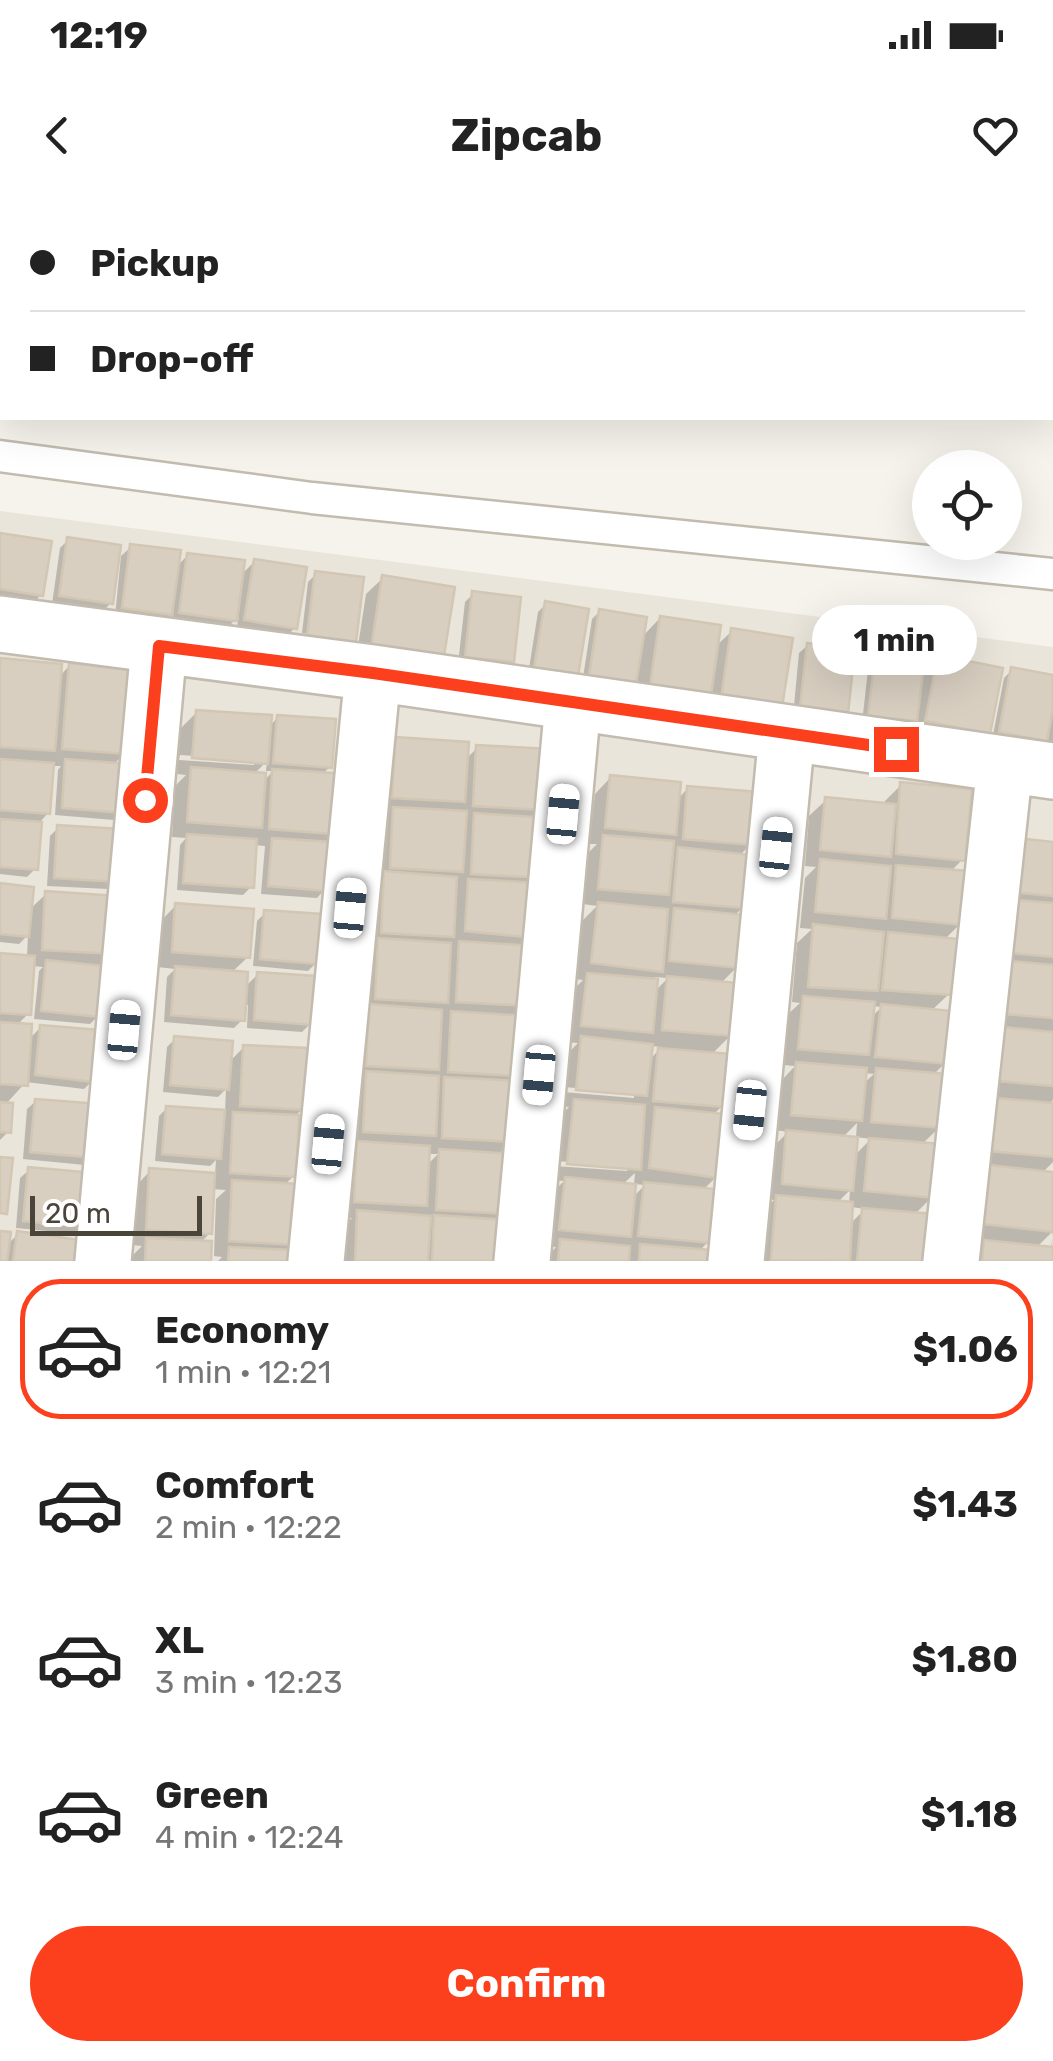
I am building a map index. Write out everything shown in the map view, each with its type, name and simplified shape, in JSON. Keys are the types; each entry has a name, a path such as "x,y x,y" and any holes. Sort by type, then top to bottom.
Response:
{"street":[{"path":"0,624 373,673 1029,768 951,1261"},
{"path":"102,1261 159,646"},
{"path":"316,1261 373,673"},
{"path":"522,1261 573,702"},
{"path":"736,1261 787,734"}],"lane":[{"path":"0,456 312,498 1053,574"}],"shaded area":[{"path":"0,511 1053,647 1053,1261 0,1261"}],"building":[{"path":"0,533 52,541 43,596 0,589"},
{"path":"67,537 121,545 113,604 59,596"},
{"path":"130,544 181,550 172,615 122,608"},
{"path":"187,553 245,560 237,621 179,613"},
{"path":"254,559 307,567 297,629 244,620"},
{"path":"315,571 364,577 356,642 307,636"},
{"path":"382,575 455,587 443,662 371,650"},
{"path":"472,591 521,597 514,662 465,657"},
{"path":"545,601 589,609 578,676 534,668"},
{"path":"599,609 647,617 636,684 589,676"},
{"path":"660,616 721,625 711,695 650,686"},
{"path":"731,628 793,638 782,707 721,699"},
{"path":"807,643 855,648 848,714 800,708"},
{"path":"876,649 925,655 917,721 868,716"},
{"path":"938,655 1003,668 990,734 925,721"},
{"path":"0,658 62,664 55,751 0,747"},
{"path":"69,663 135,670 127,754 62,749"},
{"path":"1011,667 1053,675 1047,741 999,732"},
{"path":"196,710 272,715 268,764 192,758"},
{"path":"277,715 336,719 332,768 273,763"},
{"path":"395,737 469,742 465,802 392,798"},
{"path":"476,745 550,749 546,810 473,806"},
{"path":"0,759 54,763 50,814 0,810"},
{"path":"65,759 128,764 124,813 62,808"},
{"path":"191,767 266,773 262,828 187,822"},
{"path":"272,769 348,774 345,835 269,829"},
{"path":"610,775 681,782 676,835 605,828"},
{"path":"900,782 972,789 965,861 896,854"},
{"path":"687,786 758,792 754,845 683,839"},
{"path":"825,797 896,804 891,857 820,850"},
{"path":"393,807 467,811 463,872 390,868"},
{"path":"474,813 547,818 544,878 471,874"},
{"path":"0,819 42,822 38,870 0,867"},
{"path":"57,825 121,829 118,882 54,878"},
{"path":"187,834 257,839 254,888 183,883"},
{"path":"603,835 674,841 669,895 598,889"},
{"path":"272,838 331,842 327,891 268,886"},
{"path":"1017,838 1053,842 1053,896 1012,892"},
{"path":"678,847 750,855 745,908 673,902"},
{"path":"820,859 891,866 886,919 815,912"},
{"path":"896,865 968,871 962,925 892,918"},
{"path":"384,871 457,877 454,937 381,933"},
{"path":"468,879 542,883 537,938 465,931"},
{"path":"0,883 34,887 29,937 0,934"},
{"path":"45,891 117,896 114,954 42,950"},
{"path":"1016,900 1053,903 1053,957 1012,953"},
{"path":"598,902 668,909 663,972 591,963"},
{"path":"175,903 254,909 250,958 172,952"},
{"path":"674,908 745,915 740,968 669,961"},
{"path":"264,910 323,914 318,964 260,959"},
{"path":"813,924 884,932 878,991 808,987"},
{"path":"888,932 959,939 951,995 882,990"},
{"path":"378,938 451,943 448,1003 375,999"},
{"path":"459,941 532,946 529,1006 456,1002"},
{"path":"0,953 35,956 31,1015 0,1013"},
{"path":"46,960 105,966 100,1017 41,1011"},
{"path":"1010,961 1053,965 1053,1018 1004,1014"},
{"path":"175,966 248,972 245,1021 171,1015"},
{"path":"257,972 316,976 313,1025 254,1020"},
{"path":"587,973 658,979 653,1033 581,1026"},
{"path":"667,976 738,983 733,1036 662,1030"},
{"path":"803,996 875,1002 869,1055 798,1049"},
{"path":"369,1004 442,1010 439,1070 366,1066"},
{"path":"881,1004 952,1011 947,1064 875,1057"},
{"path":"451,1011 525,1016 521,1076 448,1072"},
{"path":"0,1022 32,1024 28,1086 0,1084"},
{"path":"40,1025 99,1030 94,1082 35,1075"},
{"path":"1003,1027 1053,1032 1053,1086 998,1081"},
{"path":"174,1036 233,1041 229,1090 170,1085"},
{"path":"581,1036 653,1044 647,1096 576,1090"},
{"path":"243,1045 308,1048 305,1110 240,1106"},
{"path":"658,1048 730,1054 724,1107 653,1101"},
{"path":"796,1062 867,1068 862,1121 791,1115"},
{"path":"876,1068 947,1074 942,1128 871,1122"},
{"path":"366,1071 439,1076 436,1136 363,1132"},
{"path":"444,1077 518,1081 514,1142 442,1138"},
{"path":"995,1098 1053,1103 1053,1157 989,1151"},
{"path":"35,1099 100,1104 96,1158 30,1152"},
{"path":"574,1099 645,1105 641,1170 567,1164"},
{"path":"0,1102 13,1103 11,1133 0,1132"},
{"path":"166,1106 225,1110 221,1159 162,1154"},
{"path":"655,1107 725,1114 718,1178 649,1168"},
{"path":"233,1112 299,1115 296,1177 230,1173"},
{"path":"786,1130 858,1137 853,1191 782,1184"},
{"path":"869,1138 940,1144 934,1198 864,1191"},
{"path":"357,1141 430,1146 427,1206 354,1202"},
{"path":"439,1149 513,1154 509,1214 436,1210"},
{"path":"0,1157 13,1158 7,1214 0,1213"},
{"path":"989,1165 1053,1172 1053,1232 982,1224"},
{"path":"28,1167 93,1173 88,1227 23,1221"},
{"path":"149,1168 215,1173 212,1234 146,1230"},
{"path":"565,1177 636,1184 631,1237 559,1230"},
{"path":"232,1180 298,1184 295,1245 229,1241"},
{"path":"644,1182 715,1189 710,1243 638,1236"},
{"path":"776,1195 853,1202 850,1261 771,1260"},
{"path":"862,1208 933,1214 929,1261 857,1261"},
{"path":"357,1210 431,1216 428,1261 355,1261"},
{"path":"434,1215 508,1220 505,1261 432,1261"},
{"path":"0,1231 11,1232 7,1261 0,1261"},
{"path":"17,1231 87,1241 84,1261 13,1261"},
{"path":"146,1238 212,1241 211,1261 145,1261"},
{"path":"560,1239 630,1246 629,1261 558,1261"},
{"path":"984,1240 1053,1247 1053,1261 982,1261"},
{"path":"640,1244 711,1250 710,1261 639,1261"},
{"path":"229,1247 294,1250 294,1261 228,1261"}],"route":[{"path":"145,800 159,646 896,749"}]}
